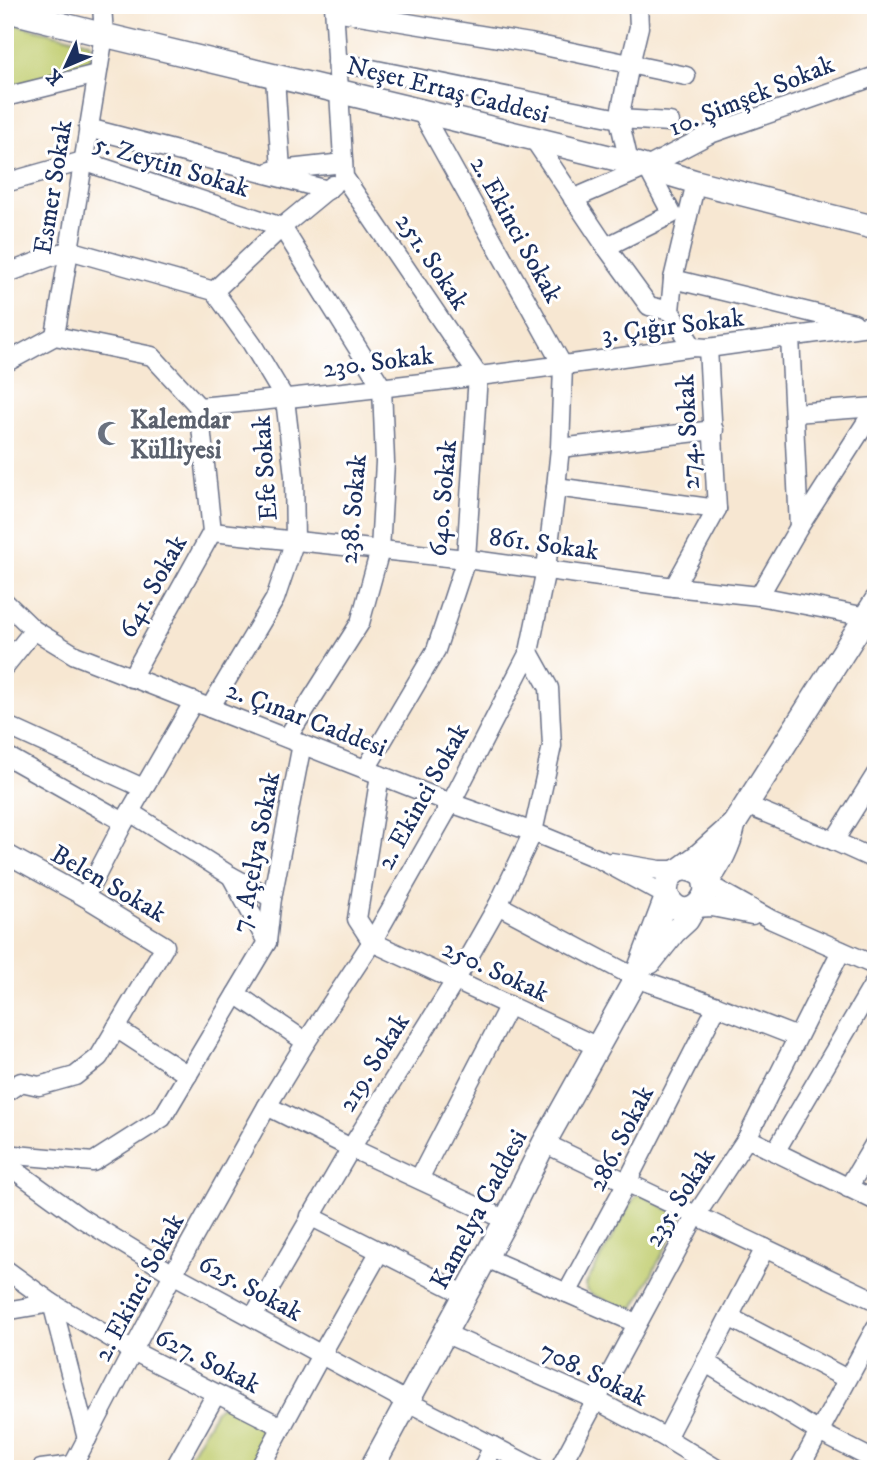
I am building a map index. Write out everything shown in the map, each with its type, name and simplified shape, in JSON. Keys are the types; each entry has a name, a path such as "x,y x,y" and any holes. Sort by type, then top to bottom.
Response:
{"main road":[{"name":"Neşet Ertaş Caddesi","path":"5,10 533,138 876,228"},
{"path":"678,870 692,870 703,878 705,895 694,908 675,906 667,896 669,878 678,870 697,857 740,814 873,613"},
{"path":"705,884 716,870 740,814"},
{"path":"636,978 667,896"},
{"path":"636,978 687,920 694,908"},
{"name":"Kamelya Caddesi","path":"371,1469 506,1220 544,1143 636,978"}],"street":[{"name":"Esmer Sokak","path":"55,336 104,35 102,5"},
{"path":"606,247 672,214 638,165 619,119 639,27 638,5"},
{"path":"5,274 69,250 214,291 282,227 328,190 343,170 334,8 389,13 686,76"},
{"path":"337,62 619,119 670,122"},
{"path":"5,97 97,74"},
{"name":"10. Şimşek Sokak","path":"573,199 638,165 710,134 876,76"},
{"path":"275,77 281,170"},
{"name":"2. Ekinci Sokak","path":"72,1467 173,1274 267,1106 372,942 451,803 529,652 546,569 556,487 563,366 421,111"},
{"name":"5. Zeytin Sokak","path":"88,128 328,190"},
{"path":"533,138 649,306 670,311 701,348"},
{"name":"5. Zeytin Sokak","path":"5,183 83,161 282,227"},
{"path":"260,173 281,170 343,170"},
{"name":"251. Sokak","path":"343,170 478,376"},
{"path":"670,311 673,279 696,182"},
{"path":"282,227 382,387"},
{"path":"673,279 869,325"},
{"name":"Efe Sokak","path":"85,897 143,788 275,599 295,540 294,476 285,399 252,344 214,291"},
{"name":"3. Çığır Sokak","path":"563,366 869,325"},
{"path":"5,363 55,336 152,356 199,407"},
{"path":"790,336 799,527"},
{"name":"274. Sokak","path":"674,587 717,509 714,430 701,348"},
{"name":"230. Sokak","path":"199,407 563,366"},
{"name":"640. Sokak","path":"373,772 436,650 466,559 478,376"},
{"name":"238. Sokak","path":"295,741 360,623 380,550 385,461 382,387"},
{"name":"641. Sokak","path":"131,678 212,532 199,407"},
{"path":"794,413 876,407"},
{"path":"759,596 799,527 876,407"},
{"path":"560,448 714,430"},
{"path":"556,487 717,509"},
{"name":"861. Sokak","path":"212,532 466,559 873,613"},
{"name":"2. Çınar Caddesi","path":"5,603 34,630 75,655 601,860"},
{"path":"5,666 34,630"},
{"name":"219. Sokak","path":"253,1317 310,1216 498,905 533,832 552,746 549,688 529,652"},
{"path":"5,725 143,788"},
{"name":"7. Açelya Sokak","path":"5,1154 93,1162 162,1118 267,942 295,741"},
{"path":"5,755 127,817 272,898"},
{"path":"372,942 356,919 373,772"},
{"path":"834,841 876,774"},
{"path":"740,814 834,841 874,856"},
{"name":"Belen Sokak","path":"5,853 85,897 165,946 99,1057 75,1076 39,1086 21,1082 5,1093"},
{"path":"601,860 660,870 678,870"},
{"path":"601,860 667,896"},
{"path":"231,876 267,942"},
{"path":"705,884 772,920 876,967"},
{"path":"498,905 636,978 797,1037"},
{"path":"694,908 732,910 772,920"},
{"name":"250. Sokak","path":"372,942 598,1047"},
{"name":"235. Sokak","path":"559,1469 696,1215 747,1138 841,951"},
{"path":"775,1152 876,980"},
{"path":"236,994 306,1042"},
{"path":"419,1180 509,1005"},
{"name":"286. Sokak","path":"568,1293 717,1006"},
{"path":"116,1028 188,1075"},
{"path":"267,1106 506,1220"},
{"path":"747,1138 876,1201"},
{"path":"848,1188 876,1141"},
{"path":"544,1143 876,1301"},
{"name":"625. Sokak","path":"5,1163 81,1218 173,1274 537,1469"},
{"path":"310,1216 464,1294"},
{"path":"666,1438 765,1248"},
{"path":"259,1469 380,1251"},
{"path":"484,1257 636,1323"},
{"name":"627. Sokak","path":"5,1269 52,1303 132,1351 282,1427"},
{"path":"5,1311 52,1303 87,1439"},
{"path":"729,1317 847,1379"},
{"path":"799,1469 876,1327"},
{"name":"708. Sokak","path":"444,1333 596,1400 718,1469"},
{"path":"706,1363 819,1432 876,1461"},
{"path":"174,1469 216,1394"},
{"path":"482,1469 493,1446"},
{"path":"41,1469 72,1467"}],"green space":[{"path":"5,22 89,42 92,46 89,65 84,70 5,87"},
{"path":"639,1193 682,1217 630,1311 591,1294 586,1284"},
{"path":"226,1405 267,1427 269,1434 251,1469 182,1469 216,1410"}],"place":[{"name":"Kalemdar Külliyesi","path":"110,434"}]}
